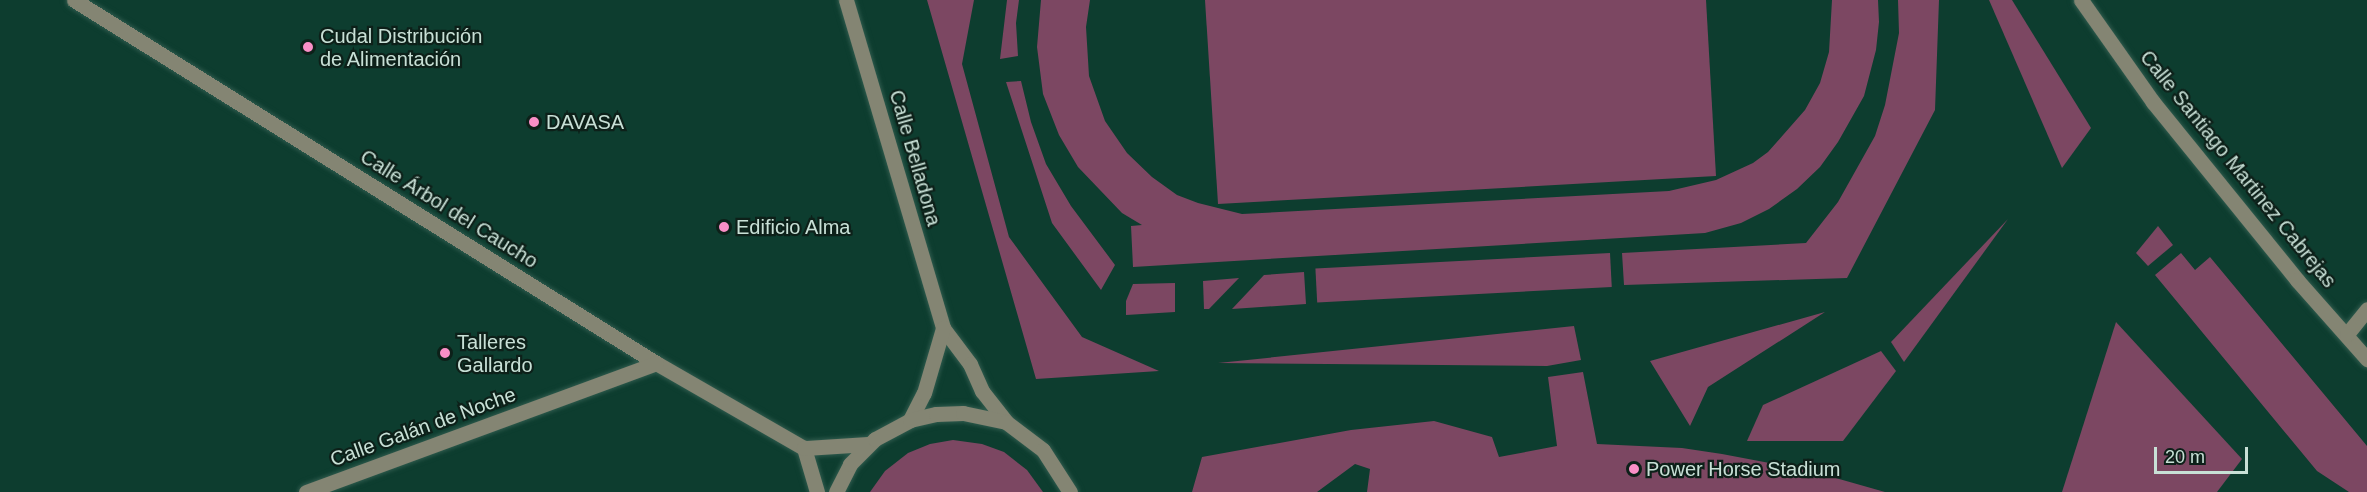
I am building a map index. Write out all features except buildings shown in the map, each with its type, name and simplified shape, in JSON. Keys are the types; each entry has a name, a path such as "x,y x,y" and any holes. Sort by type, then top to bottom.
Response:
{"street":[{"name":"Calle Árbol del Caucho","path":"74,0 656,363 804,448"},
{"name":"Calle Belladona","path":"846,0 943,328 970,364 982,390 1006,422"},
{"name":"Calle Santiago Martinez Cabrejas","path":"2081,0 2153,102 2297,279 2367,359"},
{"path":"2347,334 2367,309"},
{"path":"910,420 924,393 943,328"},
{"name":"Calle Galán de Noche","path":"306,492 656,363"},
{"path":"836,492 850,464 867,444 910,420 936,414 963,413 1006,422 1042,450 1070,492"},
{"path":"817,492 804,448 867,444"}],"shaded area":[{"path":"927,0 974,0 962,64 1009,237 1082,337 1159,371 1036,379"},
{"path":"1007,0 1019,0 1016,23 1018,56 1000,59"},
{"path":"1041,0 1090,0 1086,27 1089,76 1105,121 1127,153 1152,177 1177,195 1242,214 1669,191 1716,180 1753,163 1768,152 1805,110 1820,83 1829,52 1832,0 1878,0 1879,22 1876,50 1864,96 1838,142 1820,167 1797,189 1769,209 1741,223 1705,233 1133,267 1131,226 1142,225 1122,213 1078,167 1059,135 1043,94 1037,47"},
{"path":"1205,0 1706,0 1716,176 1218,204"},
{"path":"1898,0 1939,0 1935,110 1847,278 1624,285 1622,253 1806,243 1838,202 1875,136 1885,105 1899,33"},
{"path":"1989,0 2012,0 2091,128 2062,168"},
{"path":"1021,81 1031,122 1046,164 1071,206 1115,265 1101,290 1052,223 1006,82"},
{"path":"2008,219 1904,362 1891,342"},
{"path":"2158,226 2173,245 2148,266 2136,253"},
{"path":"1610,253 1612,287 1317,302 1315,268"},
{"path":"2181,253 2195,270 2210,257 2367,446 2367,492 2349,492 2317,471 2155,275"},
{"path":"1304,272 1306,304 1232,309 1264,275"},
{"path":"1239,278 1209,309 1204,309 1203,281"},
{"path":"1175,283 1175,312 1126,315 1126,301 1133,284"},
{"path":"1825,312 1708,387 1690,426 1650,361"},
{"path":"2116,322 2242,459 2217,492 2062,492"},
{"path":"1574,326 1581,360 1547,366 1218,363"},
{"path":"1881,351 1896,371 1843,441 1747,441 1763,405"},
{"path":"1583,372 1597,444 1682,448 1722,454 1811,471 1885,492 1367,492 1370,469 1355,464 1317,492 1192,492 1202,457 1351,430 1434,421 1492,437 1499,457 1557,446 1548,377"},
{"path":"953,440 982,444 1004,452 1027,470 1043,492 870,492 885,471 908,453 930,444"}],"place":[{"name":"Cudal Distribución de Alimentación","path":"308,47"},
{"name":"DAVASA","path":"534,122"},
{"name":"Edificio Alma","path":"724,227"},
{"name":"Talleres Gallardo","path":"445,353"},
{"name":"Power Horse Stadium","path":"1634,469"}]}
